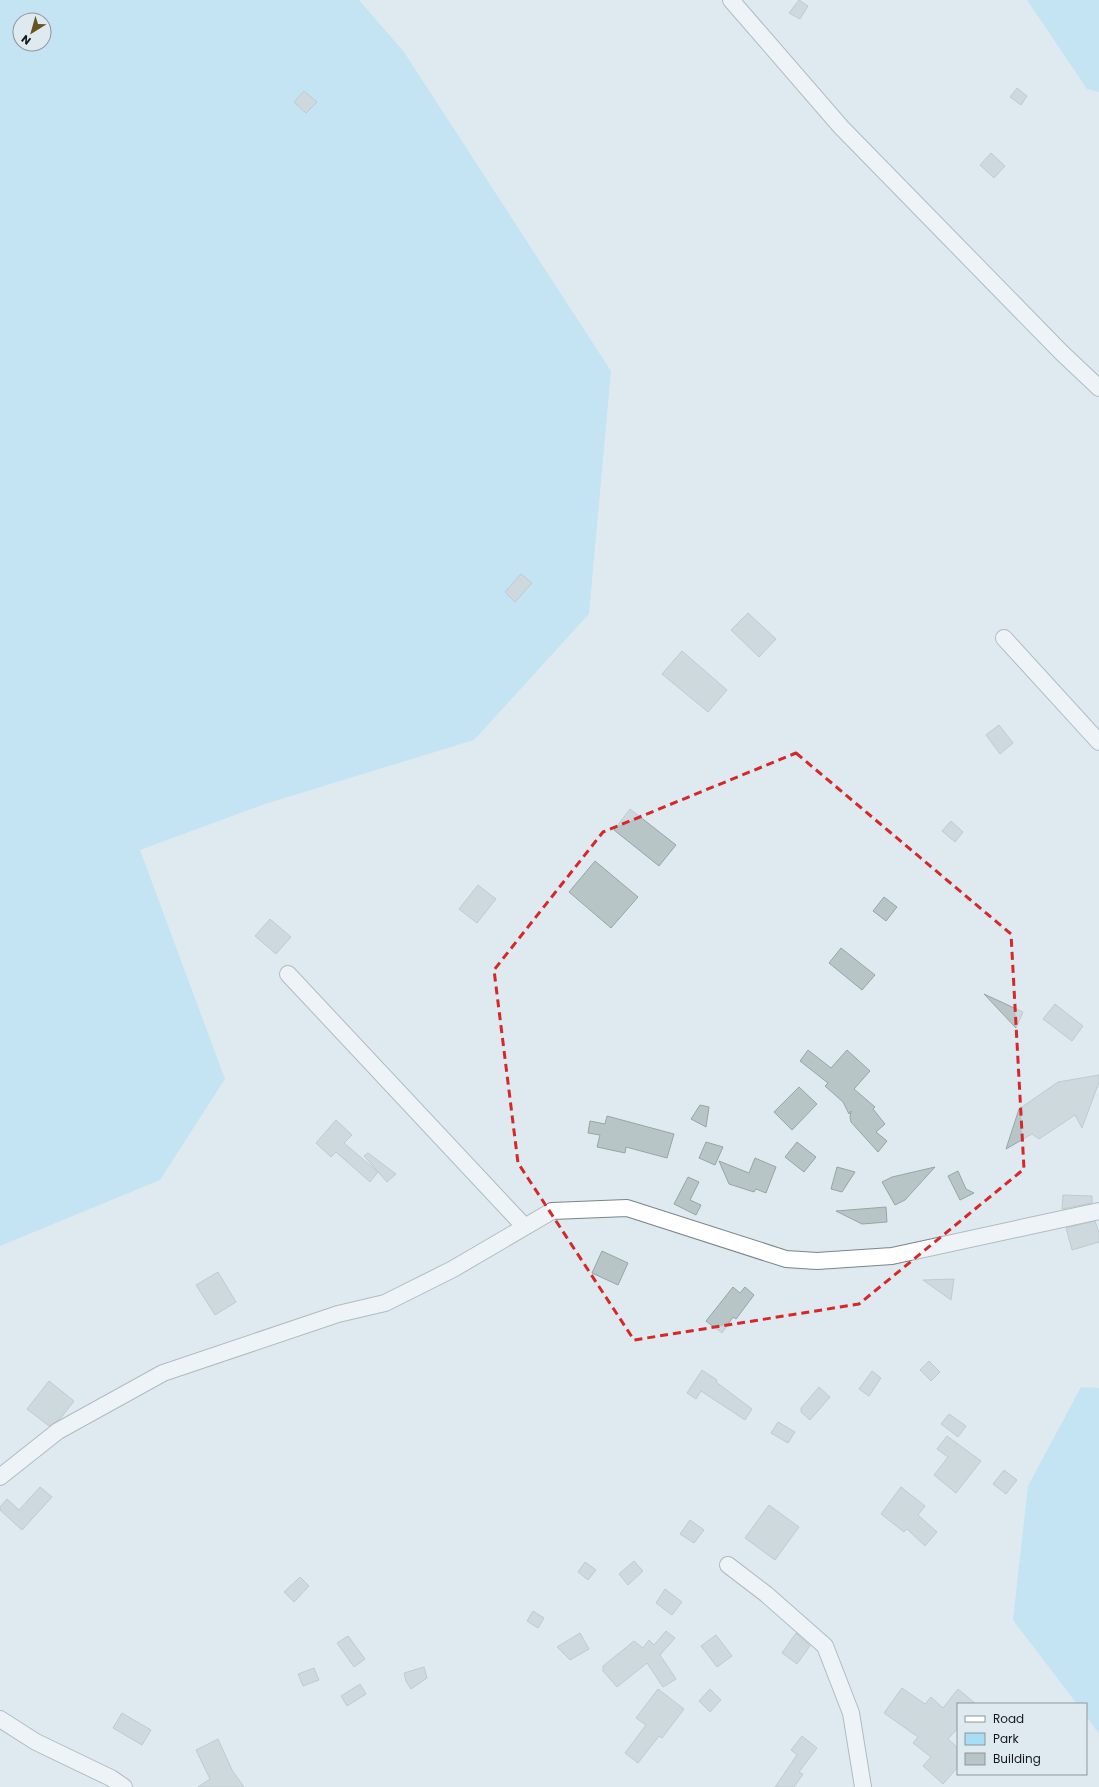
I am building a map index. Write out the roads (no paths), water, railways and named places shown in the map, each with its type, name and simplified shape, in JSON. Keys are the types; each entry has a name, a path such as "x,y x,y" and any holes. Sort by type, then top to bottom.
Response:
{"street":[{"path":"731,0 841,127 1062,353 1099,388"},
{"path":"1004,638 1099,742"},
{"path":"288,974 525,1227"},
{"path":"0,1477 58,1430 163,1373 338,1314 385,1303 453,1269 552,1211 627,1208 786,1258 817,1261 892,1256 1099,1211"},
{"path":"728,1565 766,1594 825,1646 851,1713 864,1787"},
{"path":"0,1719 36,1742 111,1778 124,1787"}]}
